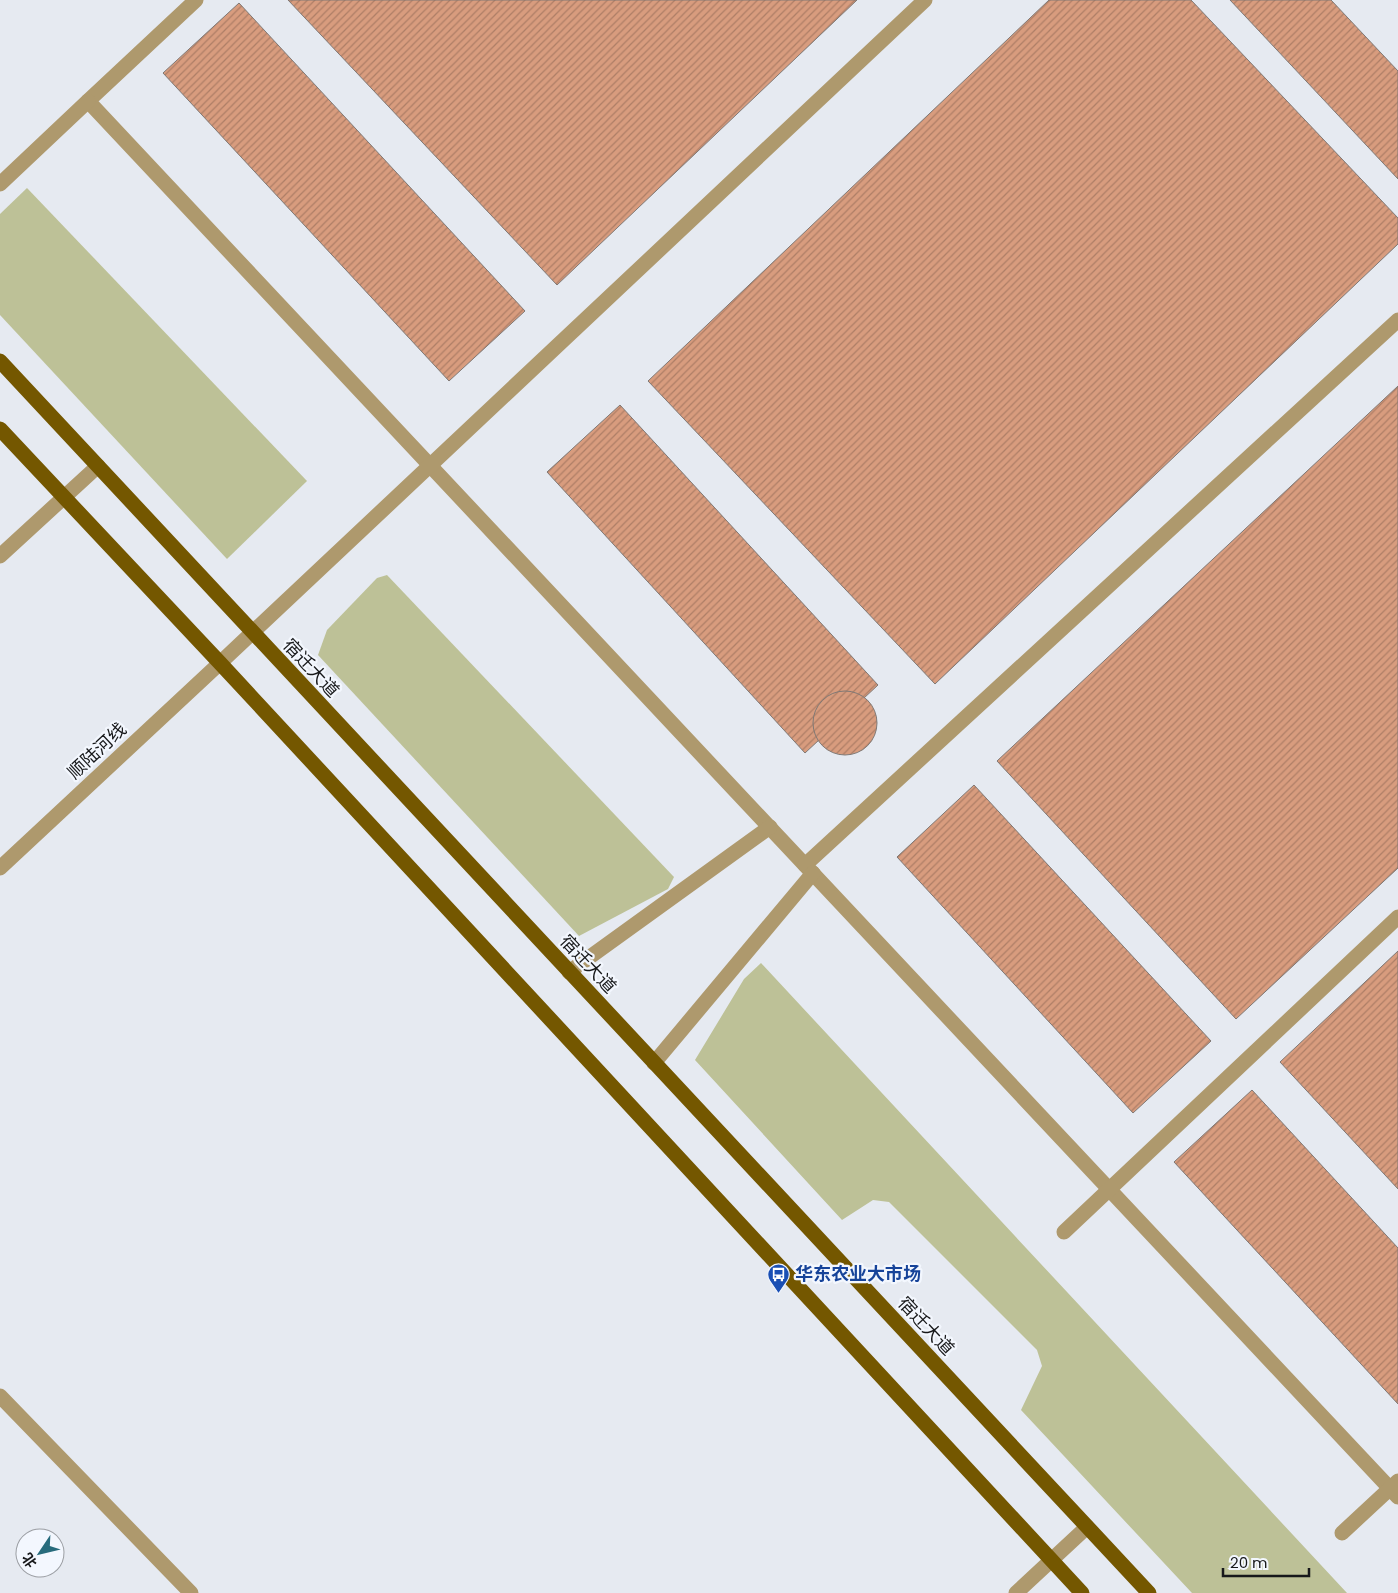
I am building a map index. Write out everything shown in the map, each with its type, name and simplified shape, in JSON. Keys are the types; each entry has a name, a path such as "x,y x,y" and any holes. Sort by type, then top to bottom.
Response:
{"main road":[{"name":"宿迁大道","path":"0,361 1149,1593"},
{"path":"0,429 220,663 1082,1593"}],"street":[{"path":"0,184 196,0"},
{"name":"顺陆河线","path":"0,868 925,0"},
{"path":"88,102 1109,1189 1395,1489 1342,1533"},
{"path":"654,1063 809,869 1398,320"},
{"path":"0,556 98,466"},
{"path":"569,972 770,827"},
{"path":"1064,1232 1398,917"},
{"path":"0,1396 192,1593"},
{"path":"1016,1593 1087,1527"}],"green space":[{"path":"27,188 307,481 227,559 0,315 0,214"},
{"path":"387,575 674,877 668,889 579,936 318,655 327,630 377,578"},
{"path":"761,963 1347,1593 1192,1593 1021,1410 1042,1366 1037,1350 889,1202 873,1200 842,1220 695,1060 744,979"}],"building":[{"path":"288,0 857,0 557,285"},
{"path":"1049,0 1191,0 1398,218 1398,244 935,684 648,381"},
{"path":"1230,0 1331,0 1398,71 1398,179"},
{"path":"239,3 525,311 449,381 163,73"},
{"path":"1398,386 1398,868 1236,1019 997,761"},
{"path":"620,405 878,685 805,753 547,472"},
{"path":"845,691 857,693 868,700 875,711 877,723 875,735 868,746 857,753 845,755 833,753 822,746 815,735 813,723 815,711 822,700 833,693"},
{"path":"974,785 1211,1041 1133,1113 897,857"},
{"path":"1398,951 1398,1189 1280,1062"},
{"path":"1252,1090 1398,1248 1398,1404 1174,1162"}],"place":[{"name":"华东农业大市场","path":"779,1293"}]}
